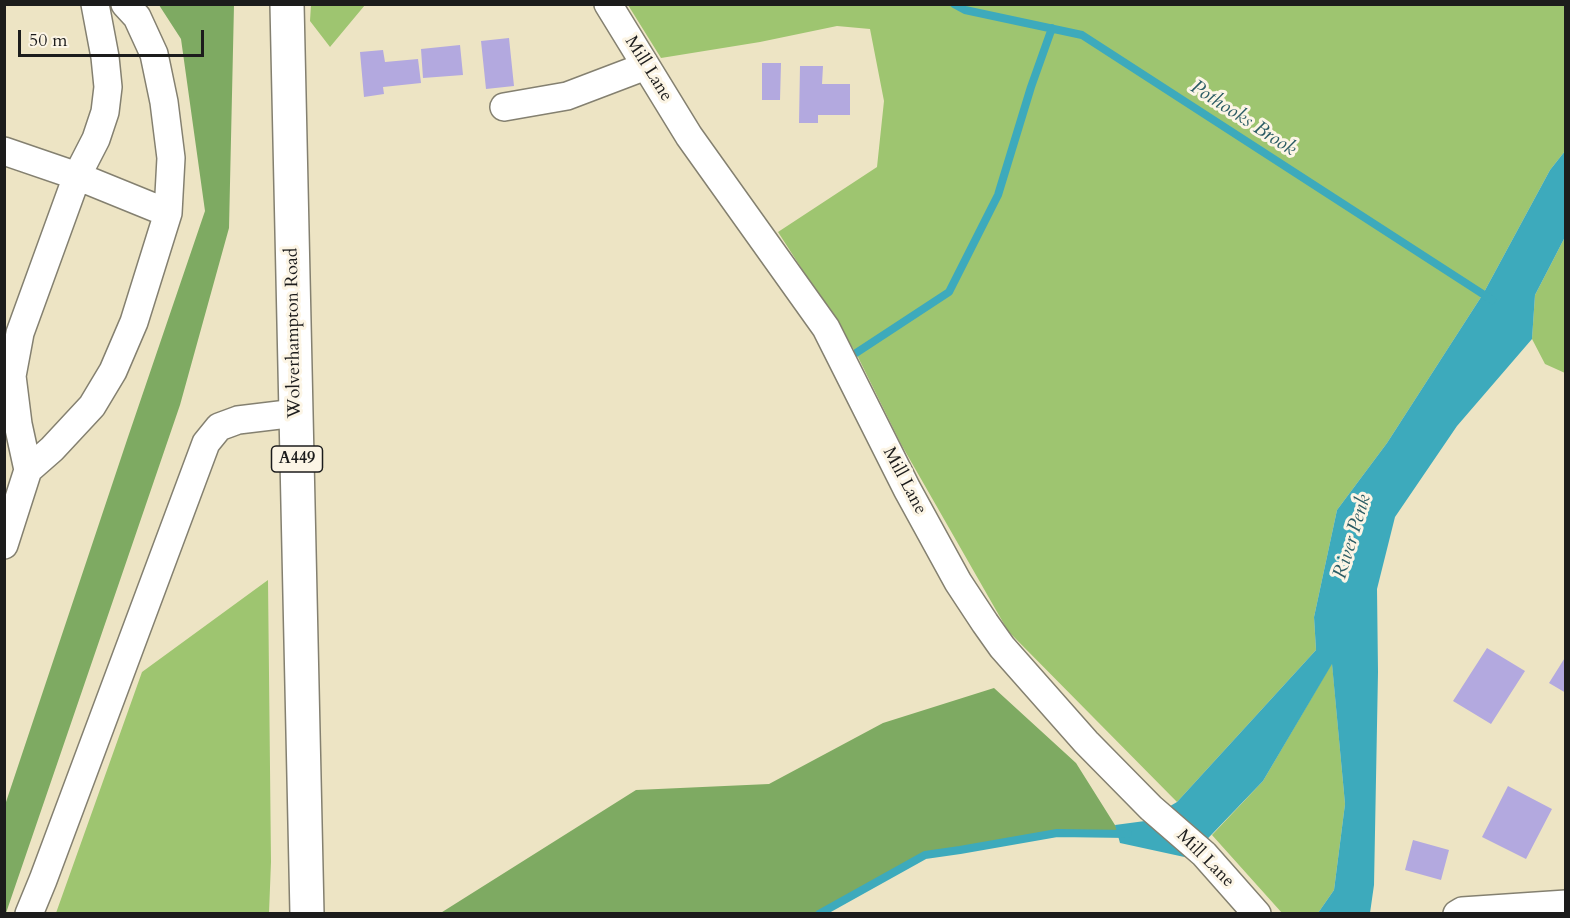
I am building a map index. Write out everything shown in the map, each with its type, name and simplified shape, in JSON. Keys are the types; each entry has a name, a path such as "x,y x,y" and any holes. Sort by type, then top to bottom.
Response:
{"highway":[{"name":"Wolverhampton Road","path":"287,4 307,914"}],"street":[{"path":"4,545 28,470 18,424 12,376 20,333 77,176 96,139 105,112 108,87 95,4"},
{"name":"Mill Lane","path":"608,4 690,136 826,328 907,489 958,582 1002,647 1086,742 1151,808 1204,854 1257,914"},
{"path":"28,470 52,449 92,406 113,371 134,322 168,213 171,158 164,102 154,54 137,17 130,8"},
{"path":"504,107 567,96 646,66"},
{"path":"4,151 77,176 168,213"},
{"path":"30,914 206,443 219,427 238,420 296,413"},
{"path":"1457,914 1462,911 1566,904"}],"green space":[{"path":"311,4 365,5 330,47 310,21"},
{"path":"159,5 234,5 229,228 180,405 5,913 5,805 205,211 181,39"},
{"path":"628,5 1565,5 1565,151 1550,170 1483,294 1387,443 1337,510 1314,617 1316,650 1177,802 1008,631 901,444 856,353 778,232 877,167 884,101 870,29 837,26 760,42 661,58"},
{"path":"1565,237 1565,373 1545,364 1532,339 1535,295"},
{"path":"268,580 271,862 269,913 56,913 142,672"},
{"path":"1332,663 1345,804 1334,890 1318,913 1282,913 1212,835 1263,781"},
{"path":"994,688 1076,763 1120,833 1057,833 925,855 819,913 439,914 636,790 769,784 883,723"}],"water":[{"name":"River Penk","path":"1565,151 1565,237 1535,295 1532,339 1457,426 1395,517 1377,589 1378,672 1374,885 1370,913 1318,913 1334,890 1345,804 1332,664 1263,781 1189,858 1120,843 1115,825 1145,821 1177,802 1316,650 1314,617 1337,510 1387,443 1483,294 1550,170"}],"building":[{"path":"509,38 514,86 486,89 481,41"},
{"path":"460,45 463,75 423,78 421,49"},
{"path":"383,50 385,62 418,59 421,83 383,87 384,94 364,97 360,52"},
{"path":"762,63 781,63 780,100 762,100"},
{"path":"800,66 823,66 822,84 850,84 850,115 818,115 818,123 799,123"},
{"path":"1487,648 1525,671 1491,724 1453,701"},
{"path":"1566,656 1566,693 1549,683"},
{"path":"1508,786 1552,809 1526,859 1482,837"},
{"path":"1413,840 1449,850 1441,880 1405,870"}],"waterway":[{"name":"Pothooks Brook","path":"954,4 965,10 1082,35 1492,300"},
{"path":"856,353 949,292 998,195 1031,87 1052,28"},
{"path":"819,914 925,855 1057,833 1128,834"}]}
